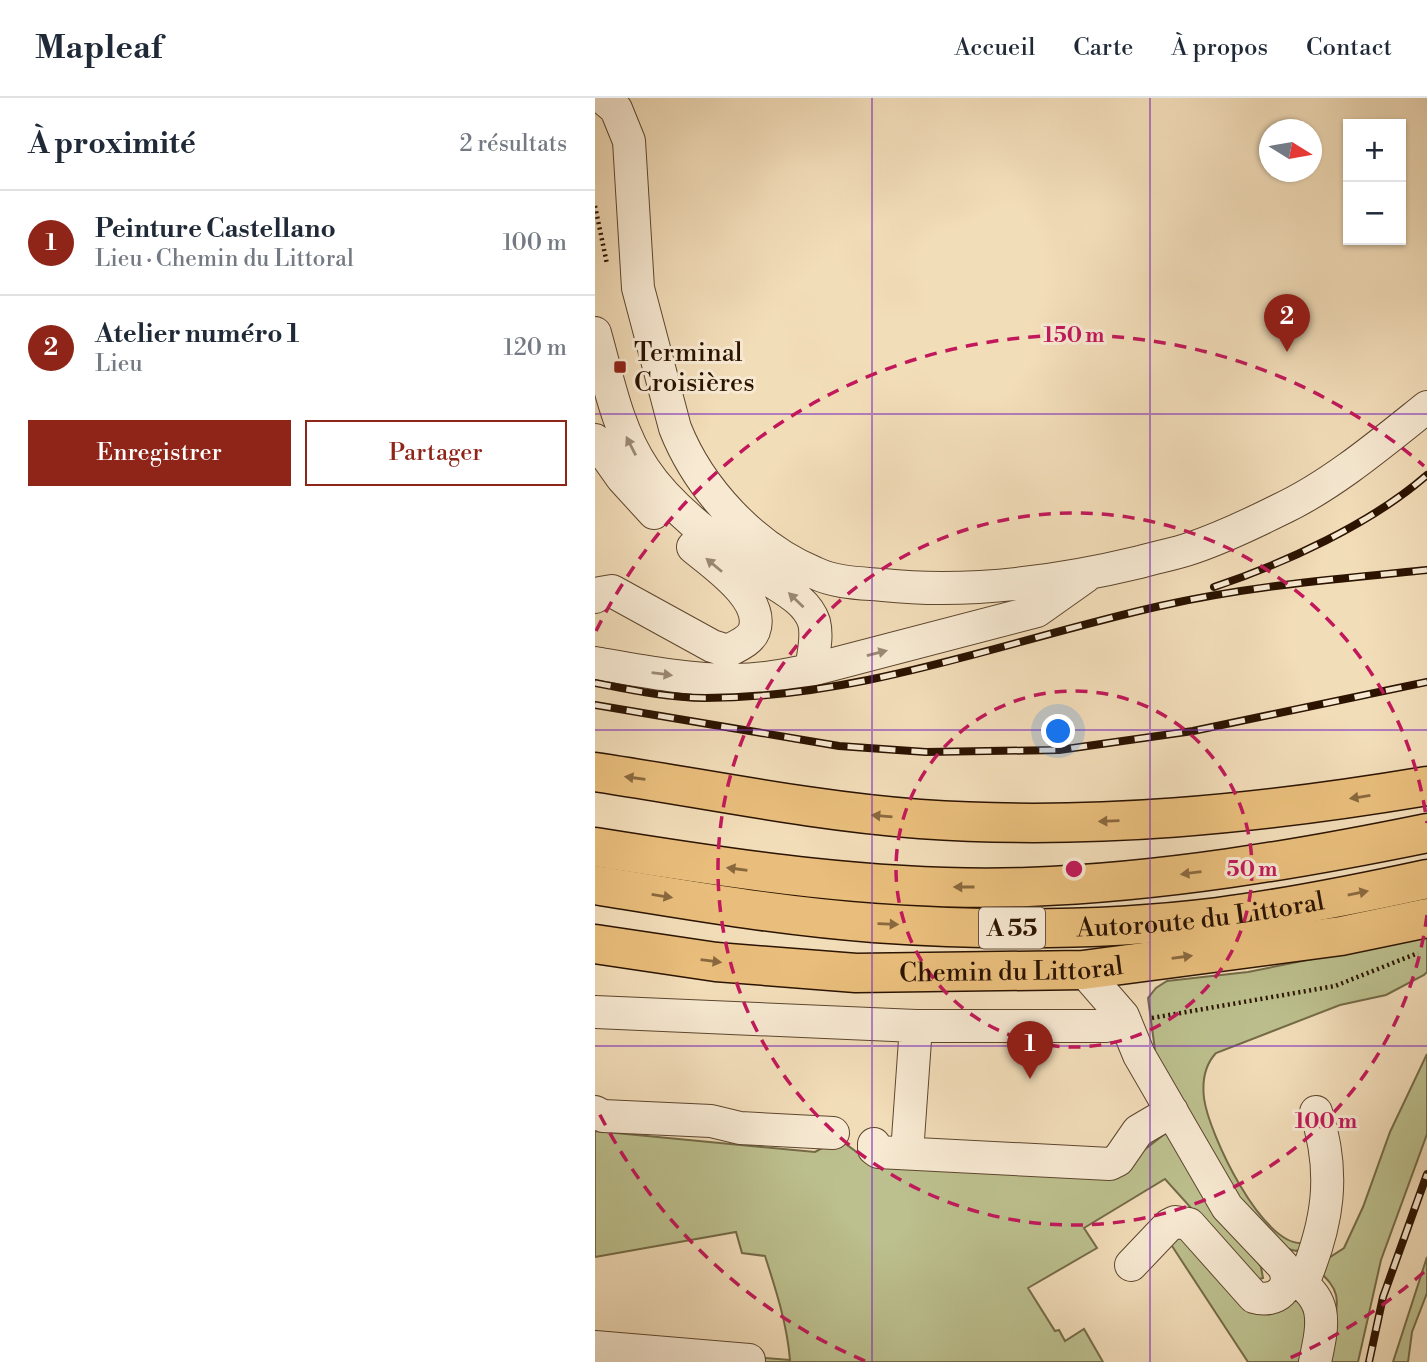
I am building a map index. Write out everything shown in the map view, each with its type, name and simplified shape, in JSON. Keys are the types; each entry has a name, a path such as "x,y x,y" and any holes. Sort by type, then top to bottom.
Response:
{"main road":[{"path":"595,772 851,813 1009,822 1155,819 1251,811 1427,786"},
{"name":"Autoroute du Littoral","path":"595,847 789,875 955,887 1027,887 1119,882 1190,874 1273,862 1427,833"},
{"name":"Autoroute du Littoral","path":"595,885 778,914 874,923 1008,928 1112,925 1218,917 1359,894 1427,879"},
{"name":"Chemin du Littoral","path":"595,944 716,962 856,973 1083,970 1341,936 1426,934"}],"street":[{"path":"603,98 615,109 629,141 638,288 675,428 694,467 745,529 777,553 815,574 840,581 916,589 1006,585 1090,574 1191,549 1282,509 1360,461 1427,407"},
{"path":"595,333 618,415 644,470 672,503 761,574 797,598 813,621 815,637 811,670"},
{"path":"595,440 622,478 662,522 746,594 755,615 754,631 748,640 728,651 712,646 612,591 600,593 595,597"},
{"path":"595,663 664,675 736,680 811,670 1037,611 1090,574"},
{"path":"1125,1019 1135,964"},
{"path":"1083,970 1125,1019 1139,1055 1227,1208 1317,1299 1322,1316 1315,1362"},
{"path":"595,1012 916,1027 1105,1026 1125,1019"},
{"path":"907,1153 916,1027"},
{"path":"874,1144 874,1149 878,1152 1110,1164 1118,1160 1138,1131 1172,1111"},
{"path":"595,1112 603,1116 711,1121 740,1128 833,1133"},
{"path":"1131,1265 1169,1225 1182,1222 1189,1224 1254,1297 1270,1300 1277,1296 1295,1279 1320,1240 1328,1177 1325,1140 1316,1112"},
{"path":"595,1347 708,1359 749,1360"}],"path":[{"path":"1125,1019 1335,986 1426,934"}],"green space":[{"path":"1427,936 1427,972 1424,975 1386,995 1340,1005 1216,1053 1206,1068 1204,1098 1216,1136 1240,1186 1255,1209 1272,1228 1288,1240 1304,1243 1304,1248 1296,1251 1288,1249 1244,1214 1145,1053 1155,1050 1148,998 1156,988 1167,981 1248,972"},
{"path":"1427,1054 1427,1134 1381,1260 1358,1362 1324,1362 1337,1302 1334,1289 1320,1272 1323,1259 1344,1248 1363,1207 1390,1132"},
{"path":"1170,1130 1261,1267 1263,1278 1256,1280 1165,1179 1084,1228 1097,1248 1028,1288 1055,1331 1059,1330 1065,1341 1084,1329 1103,1362 754,1362 754,1357 790,1360 789,1347 781,1307 765,1256 742,1253 736,1232 595,1257 595,1131 815,1152 839,1139 862,1156 1114,1173"},
{"path":"1185,1235 1234,1296 1294,1290 1305,1302 1307,1362 1248,1362 1170,1243 1177,1236"},
{"path":"1427,1257 1427,1293 1412,1332 1408,1362 1393,1362"}],"railway":[{"path":"1214,587 1298,554 1354,526 1405,493 1427,475"},
{"path":"595,683 691,698 764,695 821,688 935,665 1193,599 1293,584 1427,570"},
{"path":"595,705 839,746 926,752 1059,750 1193,731 1427,682"},
{"path":"1369,1362 1383,1297 1427,1174"}],"place":[{"name":"Atelier numéro 1","path":"1287,352"},
{"name":"Terminal Croisières","path":"620,367"},
{"name":"Peinture Castellano","path":"1030,1079"}]}
